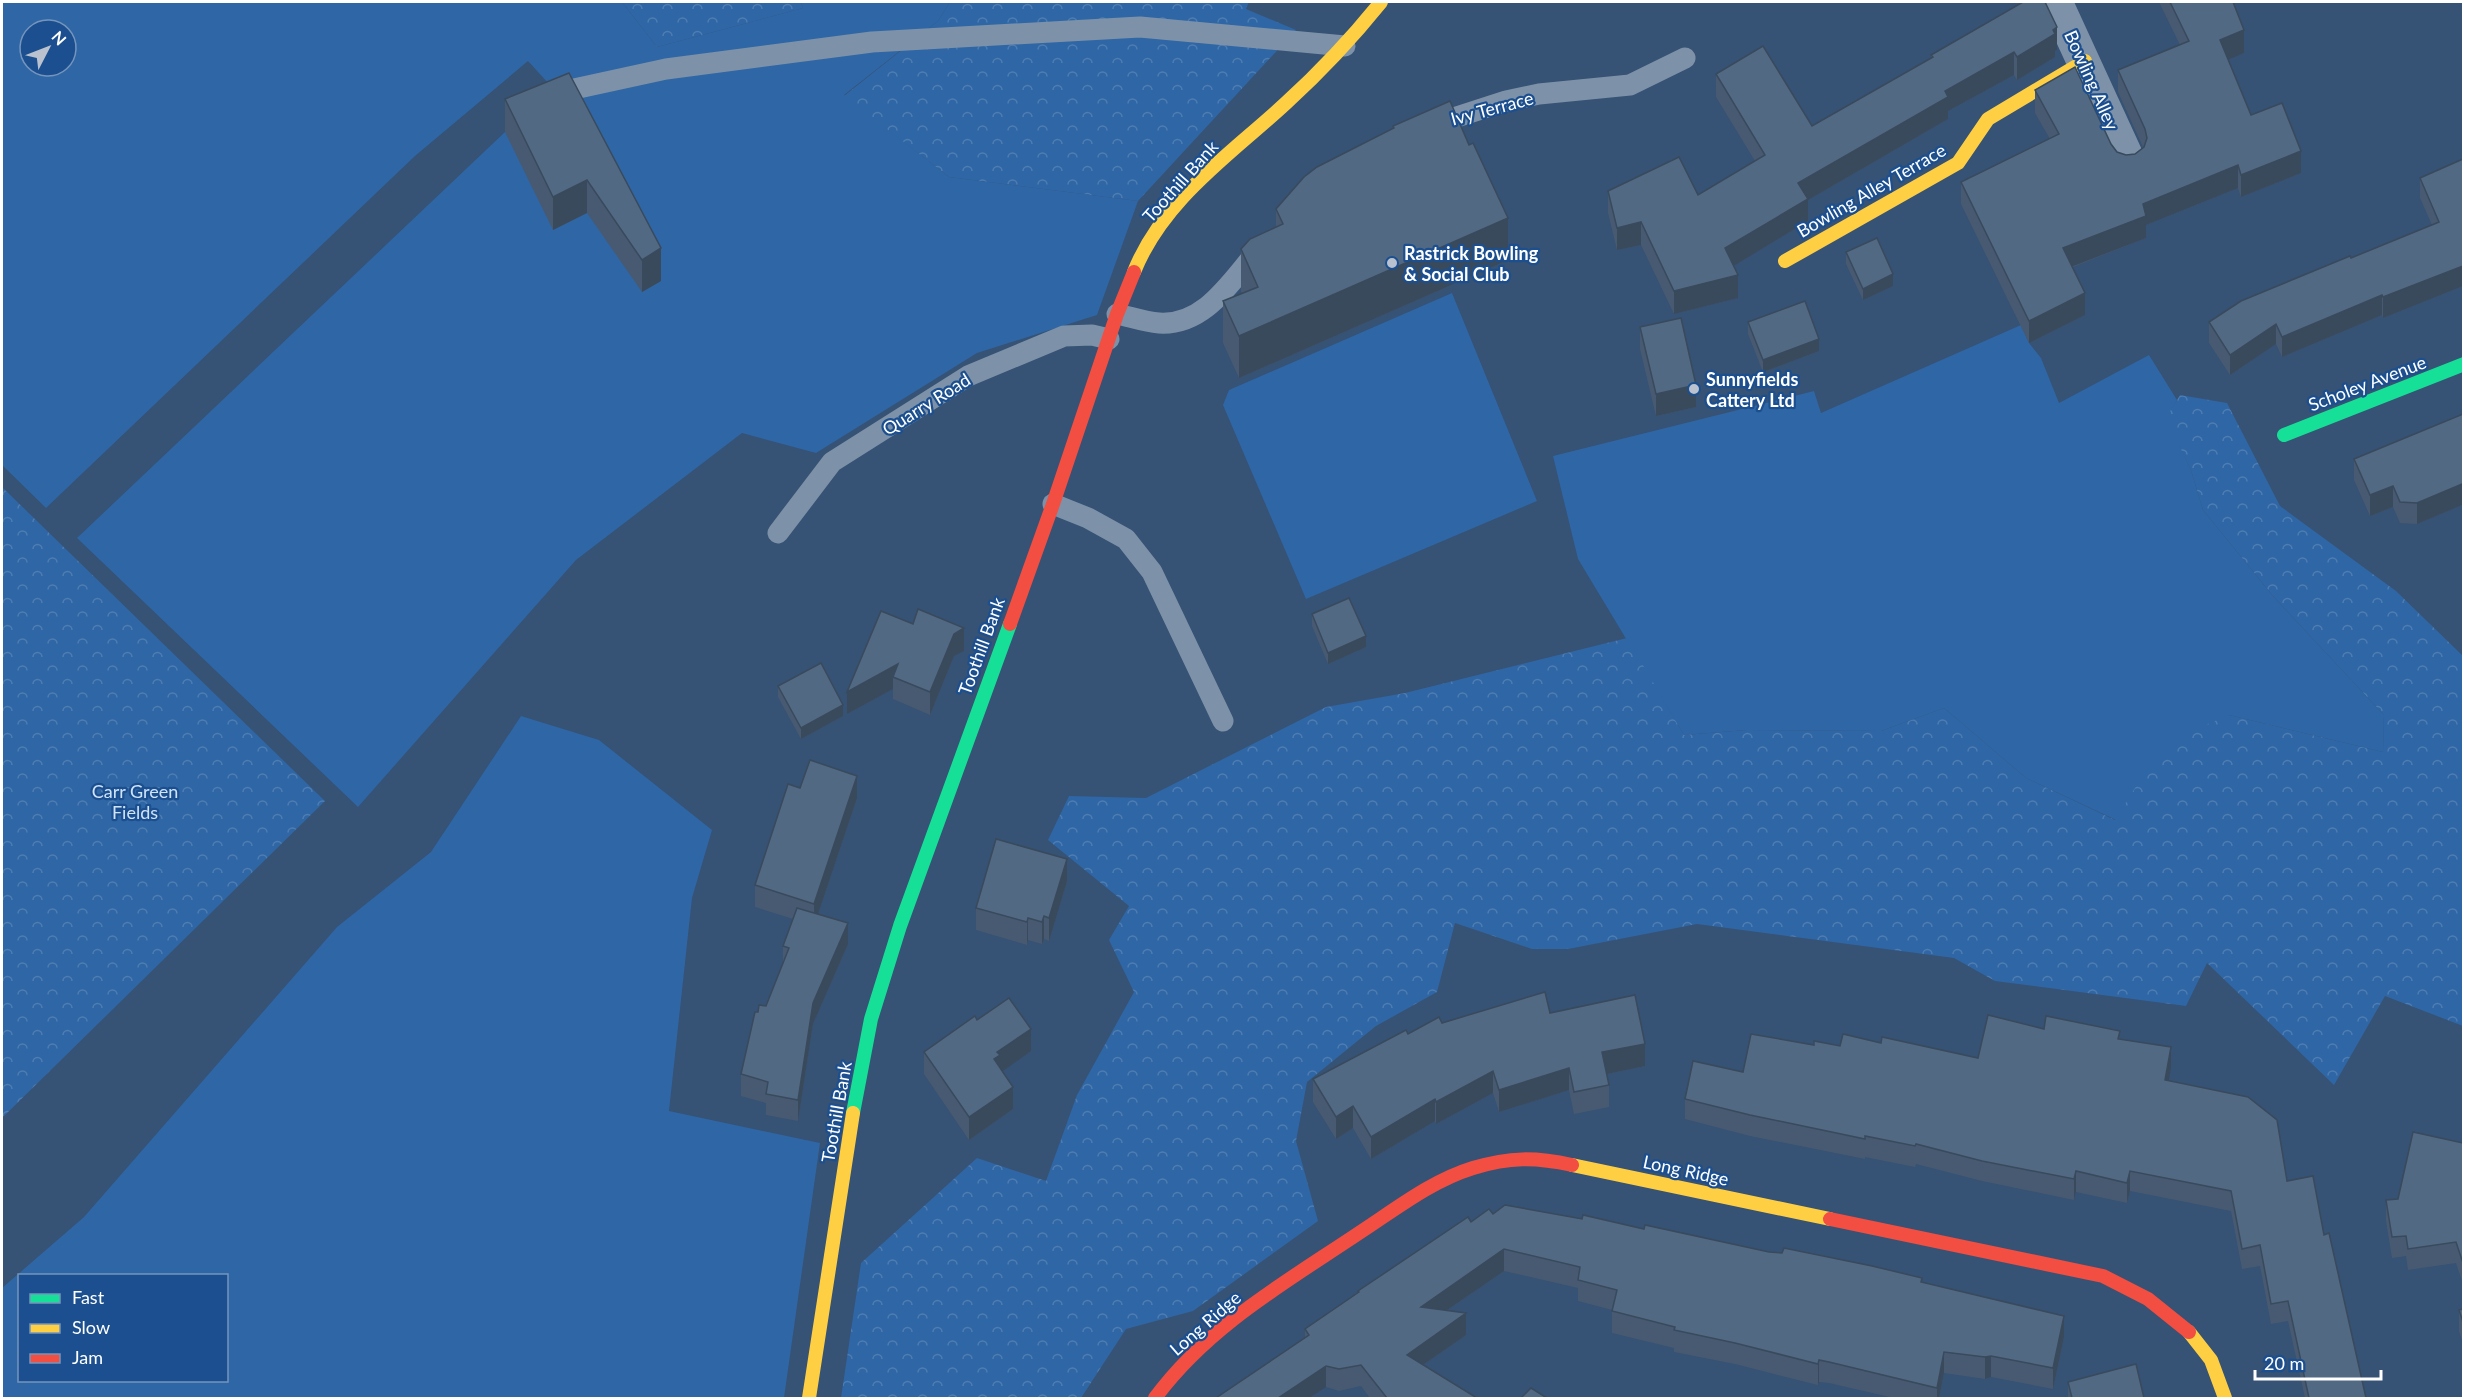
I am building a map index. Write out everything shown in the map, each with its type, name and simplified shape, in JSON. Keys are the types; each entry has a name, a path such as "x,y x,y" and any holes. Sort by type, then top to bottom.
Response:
{"street":[{"name":"Toothill Bank","path":"809,1398 848,1141 871,1019 900,926 1138,262 1167,217 1212,167 1285,104 1345,46 1381,2"},
{"name":"Bowling Alley","path":"2056,2 2128,159"},
{"name":"Bowling Alley Terrace","path":"1785,261 1958,163 1988,119 2085,61"},
{"name":"Scholey Avenue","path":"2284,435 2463,364"},
{"name":"Long Ridge","path":"1155,1398 1181,1366 1258,1300 1437,1182 1462,1170 1488,1162 1514,1158 1540,1158 2103,1276 2141,1293 2172,1316 2192,1335 2209,1356 2225,1398"}],"lane":[{"path":"534,98 666,69 872,42 1140,27 1345,46"},
{"name":"Ivy Terrace","path":"1411,132 1506,101 1539,94 1630,85 1685,58"},
{"path":"1118,314 1157,323 1187,319 1216,300 1273,233"},
{"name":"Quarry Road","path":"778,533 832,462 968,376 1064,336 1092,335 1109,339"},
{"path":"1053,504 1088,518 1126,539 1152,572 1223,721"}],"green space":[{"path":"2,2 622,2 657,47 803,8 801,2 950,2 938,21 844,95 949,177 1138,201 1097,315 977,353 816,453 742,433 576,560 358,807 77,538 505,132 569,106 528,61 415,156 46,508 2,465"},
{"path":"622,2 801,2 803,8 657,47"},
{"path":"950,2 1249,2 1246,9 1296,30 1138,201 949,177 844,96 938,21"},
{"path":"1452,293 1537,501 1306,599 1223,405 1229,390"},
{"path":"2021,325 2029,343 2041,358 2059,403 2149,355 2177,400 2167,418 2191,470 2203,510 2273,596 2384,715 2383,752 2229,715 2116,820 2026,778 1944,708 1881,731 1747,730 1684,735 1578,559 1553,456 1814,391 1821,413"},
{"path":"2180,395 2227,403 2280,506 2396,591 2463,656 2463,1026 2385,996 2334,1085 2207,963 2186,1006 1995,981 1954,958 1697,924 1568,949 1532,949 1455,923 1437,992 1376,1026 1307,1082 1296,1141 1318,1221 1193,1311 1126,1329 1081,1398 841,1398 861,1263 977,1158 1046,1181 1077,1095 1134,992 1109,940 1129,906 1048,840 1069,796 1146,798 1326,707 1405,693 1627,638 1684,735 1747,730 1881,731 1944,708 2026,778 2115,820 2163,743 2229,715 2383,752 2384,715 2273,596 2203,510 2191,470 2166,418"},
{"name":"Carr Green Fields","path":"2,487 325,801 2,1118"},
{"path":"521,716 599,740 712,830 692,898 669,1111 820,1143 784,1398 2,1398 2,1288 18,1274 18,1382 228,1382 228,1274 18,1274 84,1217 337,927 431,852"}],"building":[{"path":"2023,2 2045,2 2057,27 2053,30 2055,34 2017,57 2014,52 1945,91 1948,97 1798,183 1808,199 1725,248 1738,275 1674,291 1641,222 1617,228 1608,191 1679,157 1698,195 1765,155 1716,74 1763,46 1812,126 1933,57 1931,55"},
{"path":"2170,2 2233,2 2244,30 2220,40 2251,115 2282,103 2301,151 2241,175 2238,165 2143,204 2146,216 2063,248 2085,293 2029,321 1961,182 2059,134 2035,90 2075,67 2111,144 2117,152 2126,155 2135,154 2144,147 2147,138 2145,129 2118,70 2189,41"},
{"path":"569,73 661,248 642,260 587,180 553,197 505,99"},
{"path":"1450,101 1469,145 1473,143 1508,218 1239,336 1223,301 1258,287 1241,249 1250,239 1283,224 1276,209 1304,177 1317,167 1394,128 1393,126"},
{"path":"2463,159 2463,266 2383,297 2382,295 2282,337 2276,324 2230,355 2209,322 2241,301 2439,222 2420,178"},
{"path":"1877,238 1893,274 1863,289 1846,252"},
{"path":"1805,301 1819,339 1763,360 1748,322"},
{"path":"1681,318 1696,385 1656,394 1640,327"},
{"path":"2463,414 2463,487 2462,484 2417,503 2400,502 2393,486 2370,495 2354,459"},
{"path":"1349,598 1366,636 1328,653 1312,614"},
{"path":"918,609 964,628 954,634 930,692 893,677 898,664 847,692 881,611 913,624"},
{"path":"821,663 843,705 801,728 778,686"},
{"path":"810,760 857,776 814,904 755,885 788,784 800,788"},
{"path":"996,839 1067,859 1049,918 1044,916 1042,922 1028,918 1027,922 976,908"},
{"path":"797,908 848,923 813,1003 798,1100 766,1094 768,1082 741,1074 755,1012 758,1012 759,1005 766,1006 789,948 783,946"},
{"path":"1545,992 1550,1013 1635,995 1645,1044 1602,1052 1609,1085 1574,1092 1569,1068 1499,1090 1493,1071 1436,1102 1435,1099 1371,1137 1353,1106 1336,1117 1313,1079 1406,1030 1408,1034 1439,1017 1442,1023"},
{"path":"1009,998 1031,1029 997,1052 1000,1055 994,1059 1013,1087 969,1117 924,1052 975,1016 977,1020"},
{"path":"1988,1015 2044,1029 2046,1016 2120,1031 2118,1039 2171,1047 2165,1080 2248,1097 2277,1120 2287,1181 2313,1176 2324,1235 2329,1233 2366,1398 2309,1398 2288,1301 2271,1304 2260,1245 2242,1249 2231,1191 2130,1171 2127,1183 2076,1171 2074,1179 1982,1161 1916,1144 1915,1146 1865,1136 1865,1139 1685,1099 1693,1061 1743,1072 1751,1034 1814,1045 1814,1041 1840,1046 1843,1034 1881,1043 1882,1037 1978,1058"},
{"path":"2413,1132 2463,1143 2463,1263 2456,1242 2408,1249 2406,1236 2392,1237 2386,1200 2398,1199"},
{"path":"1505,1205 1582,1219 1583,1215 1644,1229 1645,1225 1769,1252 1782,1253 1784,1248 1922,1278 1921,1282 2064,1316 2053,1368 1991,1356 1944,1352 1937,1388 1829,1362 1819,1360 1818,1364 1674,1330 1675,1327 1612,1311 1617,1290 1578,1280 1580,1267 1504,1249 1421,1307 1466,1313 1407,1355 1477,1398 1387,1398 1361,1365 1339,1369 1326,1366 1278,1398 1216,1398 1309,1335 1305,1329 1468,1217 1471,1222 1489,1209 1493,1214"},
{"path":"2463,1309 2463,1322 2459,1310"},
{"path":"2136,1364 2144,1398 2072,1398 2068,1382"},
{"path":"1531,1388 1547,1398 1521,1398"}],"traffic: fast":[{"path":"2284,435 2464,364"},
{"path":"853,1113 871,1019 900,926 1010,624"}],"traffic: slow":[{"path":"1134,272 1162,222 1180,200 1200,179 1312,79 1381,2"},
{"path":"1785,261 1958,163 1988,119 2085,61"},
{"path":"809,1398 853,1113"},
{"path":"1572,1165 1830,1219"},
{"path":"2189,1332 2211,1360 2225,1398"}],"traffic: jam":[{"path":"1010,624 1117,314 1134,272"},
{"path":"1155,1398 1176,1372 1224,1327 1276,1288 1428,1188 1473,1168 1511,1160 1534,1160 1572,1165"},
{"path":"1830,1219 2103,1276 2148,1299 2189,1332"}],"place":[{"name":"Rastrick Bowling & Social Club","path":"1392,263"},
{"name":"Sunnyfields Cattery Ltd","path":"1694,389"}]}
